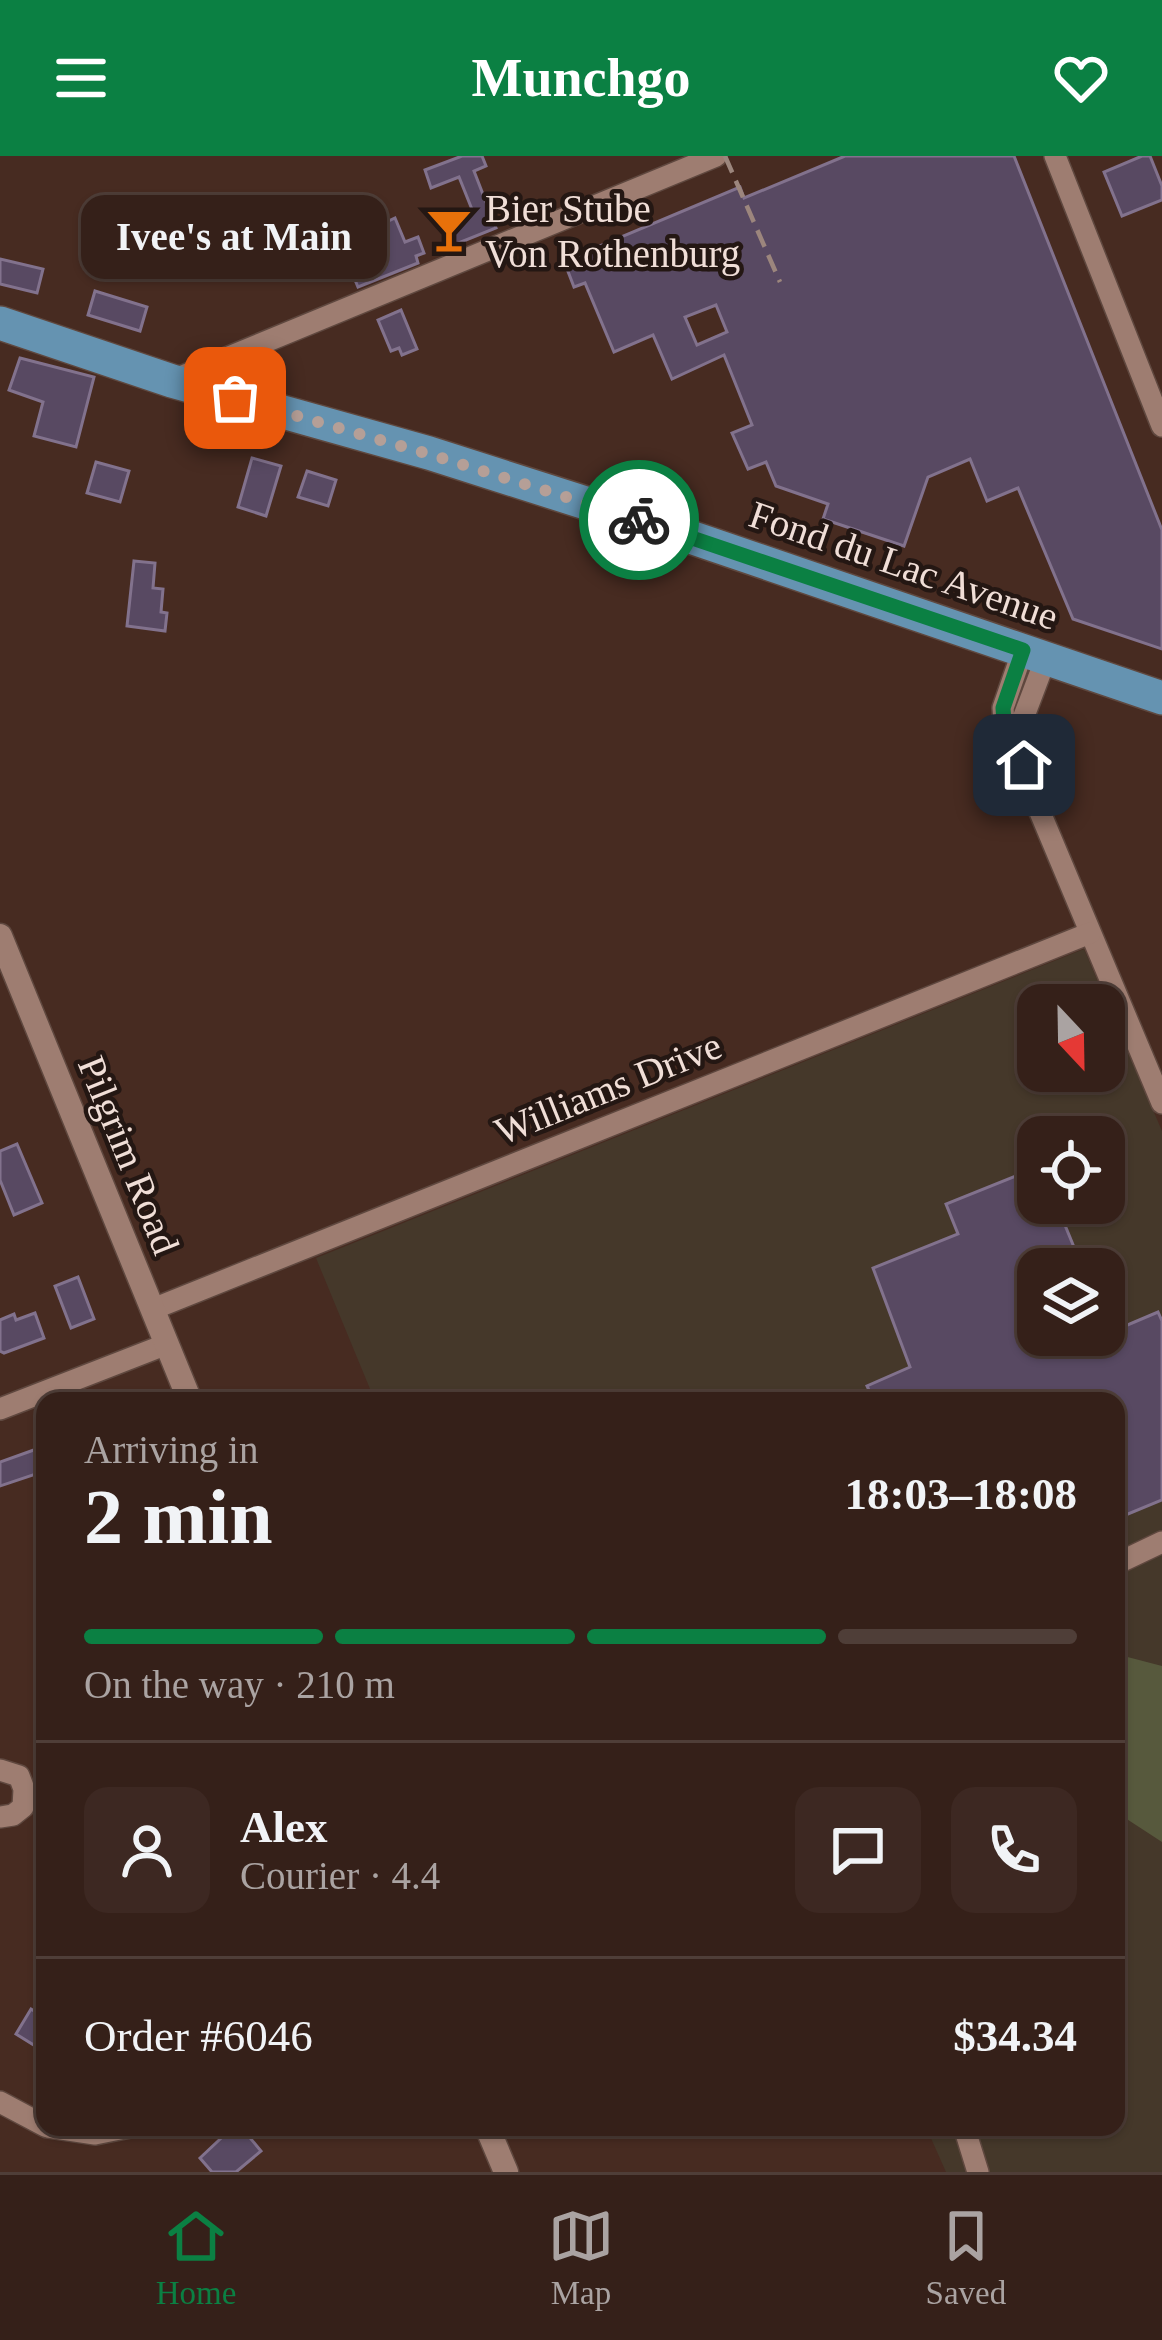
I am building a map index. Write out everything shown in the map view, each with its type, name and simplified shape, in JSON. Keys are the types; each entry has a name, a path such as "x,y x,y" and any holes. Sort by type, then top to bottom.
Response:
{"main road":[{"name":"Fond du Lac Avenue","path":"0,323 172,381 471,467 1162,698"}],"street":[{"path":"172,381 716,156"},
{"path":"1055,156 1162,426"},
{"path":"1035,654 1016,737 1037,805 1162,1103"},
{"name":"Williams Drive","path":"153,1310 1090,933"},
{"name":"Pilgrim Road","path":"0,936 186,1392"},
{"path":"42,1392 167,1344"},
{"path":"0,1408 36,1394"},
{"path":"1125,1560 1162,1542"},
{"path":"0,1770 19,1776 24,1790 23,1807 0,1817"},
{"path":"0,2102 36,2120"},
{"path":"491,2136 506,2172"},
{"path":"967,2136 978,2172"}],"shaded area":[{"path":"1084,949 1099,984 1017,984 1017,1092 1125,1092 1125,1045 1162,1131 1162,2172 946,2172 930,2136 1125,2136 1125,1392 371,1392 316,1258"}],"green space":[{"path":"1125,1656 1162,1666 1162,1842 1125,1818"}],"building":[{"path":"462,156 482,156 486,166 474,171 496,228 451,246 442,225 473,212 459,177 431,188 425,170"},
{"path":"845,156 1014,156 1162,530 1162,649 1073,619 1018,488 987,501 970,459 928,477 904,546 823,519 828,504 776,486 766,462 748,469 732,433 752,425 724,355 672,379 653,335 614,352 585,283 574,287 564,261 740,187 744,198","holes":["716,305 727,332 697,345 685,317"]},
{"path":"1150,156 1162,186 1162,200 1122,216 1104,172"},
{"path":"395,218 405,242 418,237 424,253 416,256 418,263 358,287 342,249 379,233 376,227"},
{"path":"0,259 43,269 37,293 0,284"},
{"path":"95,291 147,307 140,331 88,315"},
{"path":"401,310 417,349 402,355 399,348 391,351 378,320"},
{"path":"20,358 94,377 76,447 34,436 43,402 9,390"},
{"path":"252,458 281,466 266,516 238,507"},
{"path":"96,462 129,471 120,502 87,493"},
{"path":"307,471 336,480 328,506 298,497"},
{"path":"134,561 155,563 153,588 163,589 165,631 127,626"},
{"path":"17,1144 42,1203 14,1215 0,1180 0,1151"},
{"path":"1017,1175 1017,1224 1065,1224 1074,1248 1017,1248 1017,1356 1125,1356 1125,1326 1158,1312 1162,1321 1162,1500 1125,1515 1125,1392 870,1392 867,1386 910,1367 873,1268 958,1234 946,1204"},
{"path":"78,1277 94,1319 71,1328 55,1286"},
{"path":"35,1313 44,1338 0,1351 0,1320"},
{"path":"36,1449 36,1474 0,1486 0,1462"},
{"path":"31,2009 36,2012 36,2046 16,2034"},
{"path":"223,2136 248,2136 261,2151 236,2172 212,2172 200,2158"}],"railway":[{"path":"725,156 780,282"}],"way so far":[{"path":"235,398 639,520"}],"place":[{"name":"Bier Stube Von Rothenburg","path":"449,230"},
{"name":"Ivee's at Main","path":"235,398"}],"route":[{"path":"639,520 1023,650 1003,708 1004,722 1016,737 1024,765"}]}
